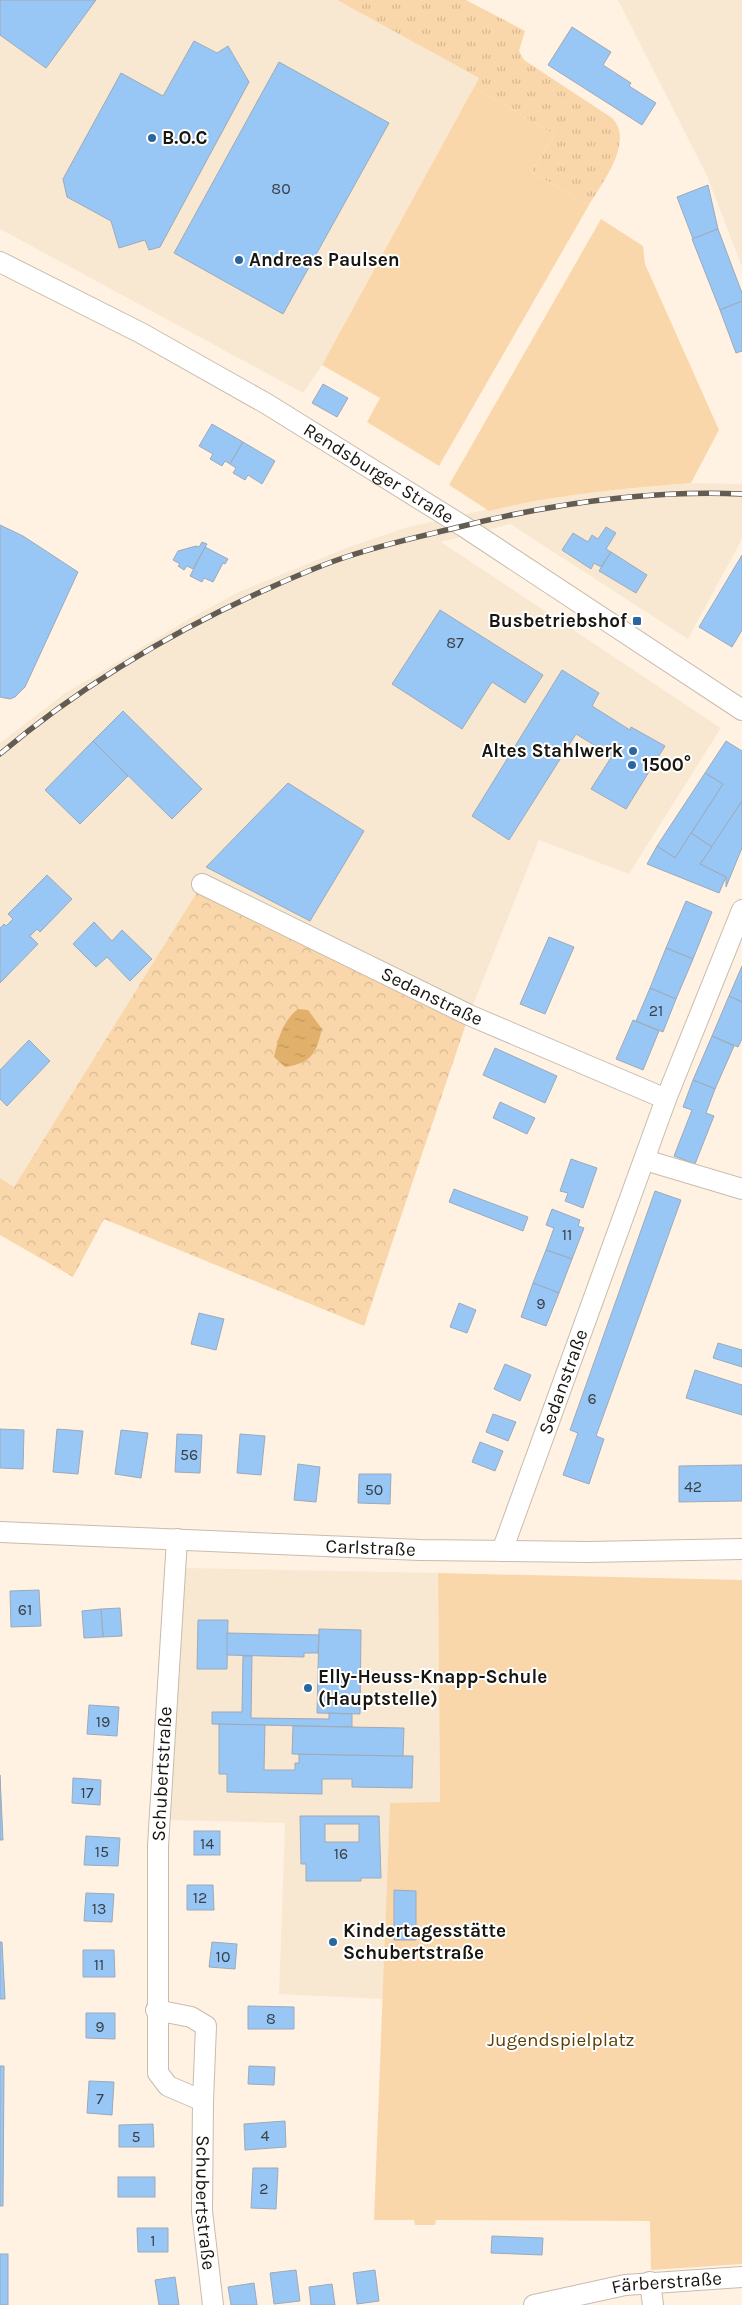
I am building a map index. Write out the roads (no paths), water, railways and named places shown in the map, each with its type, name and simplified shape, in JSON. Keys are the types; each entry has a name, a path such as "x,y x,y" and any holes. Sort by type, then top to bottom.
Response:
{"street":[{"name":"Rendsburger Straße","path":"0,262 141,333 267,404 463,526 742,710"},
{"name":"Sedanstraße","path":"202,884 469,1014 666,1099"},
{"name":"Sedanstraße","path":"502,1551 666,1099 742,910"},
{"path":"644,1160 742,1190"},
{"name":"Carlstraße","path":"0,1532 420,1550 588,1552 742,1549"},
{"name":"Schubertstraße","path":"176,1539 158,1846 156,2010 158,2074 168,2086 203,2100"},
{"name":"Schubertstraße","path":"156,2010 192,2017 206,2026 202,2211 213,2305"},
{"name":"Färberstraße","path":"534,2305 626,2285 742,2277"},
{"path":"650,2282 654,2305"}],"water":[{"path":"298,1009 308,1010 322,1029 315,1051 311,1056 301,1063 285,1067 274,1057 279,1037 285,1024"}],"railway":[{"path":"0,754 60,707 155,646 222,610 300,574 334,561 413,538 490,519 597,500 669,494 742,494"}],"place":[{"name":"B.O.C","path":"152,138"},
{"name":"Andreas Paulsen","path":"239,260"},
{"name":"Busbetriebshof","path":"637,621"},
{"name":"Altes Stahlwerk","path":"633,751"},
{"name":"1500°","path":"632,765"},
{"name":"Elly-Heuss-Knapp-Schule (Hauptstelle)","path":"308,1688"},
{"name":"Kindertagesstätte Schubertstraße","path":"333,1942"}],"park label":[{"name":"Jugendspielplatz","path":"561,2040"}]}
